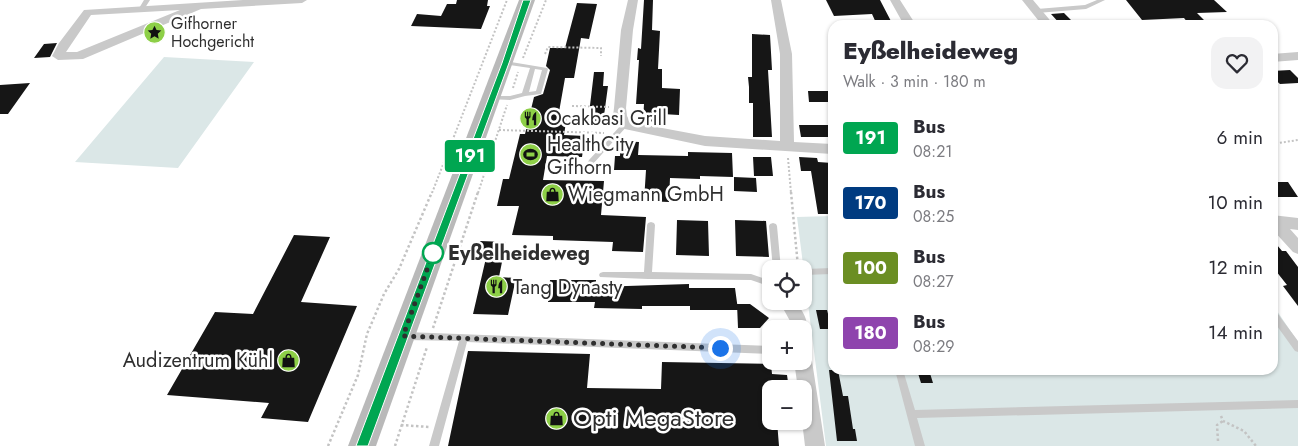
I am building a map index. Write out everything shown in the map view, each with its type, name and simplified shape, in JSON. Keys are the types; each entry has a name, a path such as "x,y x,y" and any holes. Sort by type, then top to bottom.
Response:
{"street":[{"path":"198,7 79,56 58,56 64,44 88,12 144,5 198,7 302,0"},
{"path":"362,446 403,336 501,98 513,63 527,0"},
{"path":"633,0 627,30 620,129 706,141 828,149"},
{"path":"776,0 784,29 786,47 786,147"},
{"path":"895,0 907,20"},
{"path":"1027,0 1044,20"},
{"path":"1278,58 1298,56"},
{"path":"1278,222 1298,224"},
{"path":"1278,226 1298,248"},
{"path":"804,370 815,446"}],"lane":[{"path":"1037,11 1086,7 1102,0"},
{"path":"501,98 539,92 545,69 513,63"},
{"path":"525,94 533,67"},
{"path":"592,162 620,129"},
{"path":"648,276 651,225"},
{"path":"773,226 776,260"},
{"path":"812,272 828,272"},
{"path":"603,275 751,277 762,281"},
{"path":"1278,320 1298,348"},
{"path":"403,336 762,350"},
{"path":"434,446 464,338"},
{"path":"900,375 920,446"},
{"path":"911,414 1298,404"}],"path":[{"path":"328,446 358,375 367,334 384,294 399,269 440,172 507,0"},
{"path":"395,446 499,130 501,98 513,63 546,0"},
{"path":"545,54 548,47 600,48 601,56"},
{"path":"572,106 620,108"},
{"path":"499,130 620,129"},
{"path":"1278,143 1298,140"},
{"path":"786,147 797,260"},
{"path":"1218,441 1217,425 1223,421 1244,431 1256,446"},
{"path":"401,425 439,428"}],"shaded area":[{"path":"164,57 254,62 178,168 75,162"},
{"path":"828,216 828,375 1278,375 1278,312 1298,342 1298,446 826,446 812,335 812,320 810,320 809,310 812,310 812,260 802,260 797,217"}],"building":[{"path":"457,0 488,0 487,6 490,6 481,29 411,26 417,14 441,16 447,4 456,4"},
{"path":"644,0 653,0 652,30 660,31 658,69 662,69 662,88 680,89 679,115 662,114 662,122 643,121 644,104 636,104 639,60 637,60 638,48 641,49"},
{"path":"826,0 880,0 890,20 875,20 872,14 834,16"},
{"path":"1126,0 1214,0 1227,12 1197,13 1204,20 1186,20 1184,18 1142,20"},
{"path":"577,3 597,4 589,39 581,38 574,78 565,78 559,112 560,116 567,116 564,135 585,136 582,157 547,156 543,180 604,181 601,215 646,217 643,252 612,251 613,242 553,240 553,236 512,235 519,206 497,206 503,179 509,179 520,134 525,134 534,97 543,94 550,70 546,66 550,48 565,48"},
{"path":"1064,13 1071,20 1056,20 1051,14"},
{"path":"752,34 770,35 772,70 768,70 772,137 753,137 753,103 749,103 748,77 752,77"},
{"path":"57,43 50,57 34,58 44,44"},
{"path":"1290,70 1298,78 1298,83 1280,84 1278,82 1278,71"},
{"path":"594,72 604,72 603,86 608,86 603,123 588,122"},
{"path":"30,83 8,114 0,114 0,85"},
{"path":"808,91 828,91 828,102 809,102"},
{"path":"799,125 828,125 828,137 801,137"},
{"path":"621,141 639,142 638,155 688,156 688,152 732,153 733,177 700,176 700,179 670,178 669,202 644,201 646,170 614,170 615,156 620,156"},
{"path":"753,157 771,157 773,176 754,176"},
{"path":"799,157 817,158 818,162 828,163 828,214 818,214 811,171 801,171"},
{"path":"734,177 756,178 757,192 734,191"},
{"path":"1278,182 1288,182 1298,197 1278,197"},
{"path":"677,220 708,221 709,256 676,255"},
{"path":"735,220 766,221 769,257 736,256"},
{"path":"294,235 330,237 301,302 357,306 308,422 261,418 269,403 167,395 215,312 253,314"},
{"name":"Tang Dynasty","path":"480,241 506,242 499,277 516,278 508,315 473,314 486,258 476,258"},
{"path":"1278,246 1282,251 1286,251 1298,267 1298,306 1283,286 1287,285 1278,274"},
{"path":"550,280 596,280 596,287 689,284 689,288 735,288 738,310 690,310 690,306 642,306 642,309 594,308 595,302 548,302"},
{"path":"737,304 750,304 769,318 762,320 760,328 738,328"},
{"path":"816,310 827,310 828,329 820,329"},
{"name":"Opti MegaStore","path":"468,351 590,354 587,388 661,389 662,362 762,364 762,370 772,370 772,374 787,375 788,380 762,380 762,430 778,430 779,446 448,446"},
{"path":"830,375 839,375 843,396 848,396 853,429 855,429 857,441 837,441"},
{"path":"919,375 931,375 933,383 921,383"}],"bus line":[{"name":"191","path":"362,446 506,63 527,0"}],"place":[{"name":"Gifhorner Hochgericht","path":"155,32"},
{"name":"Ocakbasi Grill","path":"530,118"},
{"name":"HealthCity Gifhorn","path":"531,155"},
{"name":"Wiegmann GmbH","path":"552,194"},
{"name":"Eyßelheideweg","path":"433,253"},
{"name":"Tang Dynasty","path":"497,287"},
{"name":"Audizentrum Kühl","path":"289,360"},
{"name":"Opti MegaStore","path":"557,418"}],"route":[{"path":"433,253 403,336 720,348"}]}
